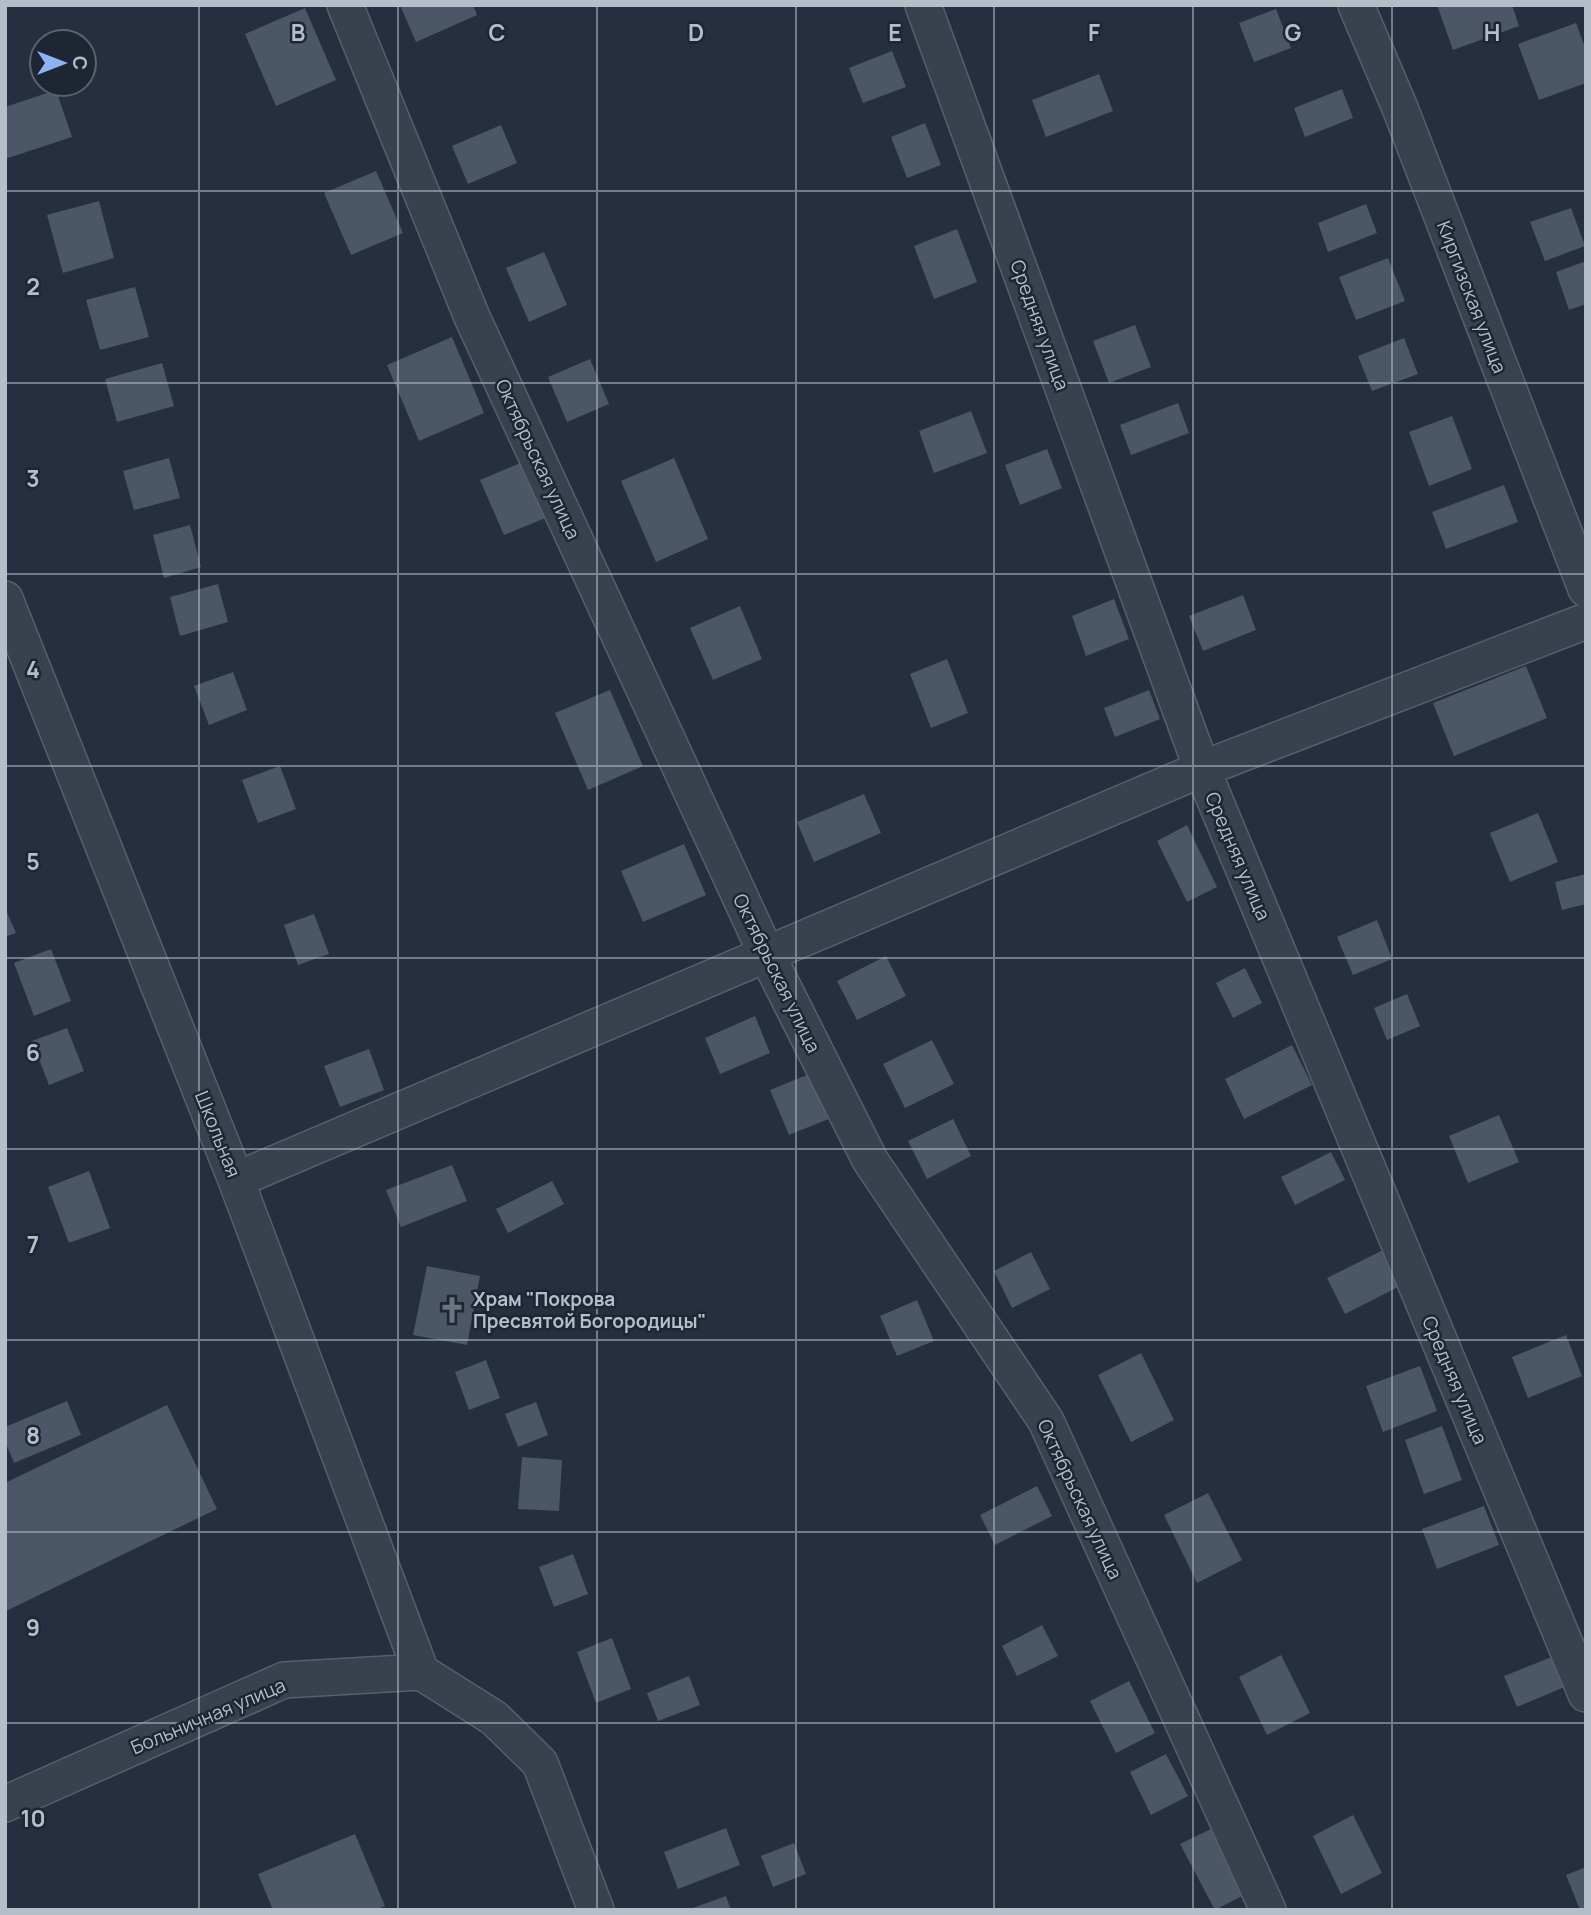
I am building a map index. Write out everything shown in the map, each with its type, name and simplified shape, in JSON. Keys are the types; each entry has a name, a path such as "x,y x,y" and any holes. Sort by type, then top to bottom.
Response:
{"street":[{"name":"Октябрьская улица","path":"345,5 472,317 767,955 870,1160 1046,1421 1268,1910"},
{"name":"Средняя улица","path":"923,5 1202,769 1586,1694"},
{"name":"Киргизская улица","path":"1356,5 1586,589"},
{"name":"Школьная","path":"5,599 236,1180 421,1672"},
{"path":"236,1180 1202,769 1586,621"},
{"path":"421,1672 494,1718 540,1763 596,1910"},
{"name":"Больничная улица","path":"5,1804 284,1680 421,1672"}],"building":[{"path":"400,5 473,5 477,15 416,42"},
{"path":"1437,5 1512,5 1519,26 1453,50"},
{"path":"305,8 336,80 276,106 245,34"},
{"path":"1276,9 1291,48 1254,62 1239,23"},
{"path":"1576,23 1586,50 1586,83 1539,100 1518,44"},
{"path":"892,51 906,87 863,103 849,68"},
{"path":"1099,74 1113,111 1046,137 1032,100"},
{"path":"1342,89 1353,118 1305,137 1294,108"},
{"path":"32,98 59,98 72,137 5,159 5,107"},
{"path":"925,123 941,165 907,178 891,137"},
{"path":"501,125 517,163 468,184 452,146"},
{"path":"376,171 403,233 351,255 324,193"},
{"path":"99,201 114,258 63,273 47,215"},
{"path":"1366,204 1377,233 1328,252 1318,223"},
{"path":"1571,208 1585,246 1545,261 1530,222"},
{"path":"957,229 977,282 934,299 914,246"},
{"path":"544,252 567,305 529,322 506,268"},
{"path":"1388,258 1405,301 1356,320 1339,277"},
{"path":"1586,261 1586,304 1569,310 1556,272"},
{"path":"135,287 149,337 100,350 86,300"},
{"path":"1135,325 1151,367 1109,383 1093,341"},
{"path":"452,337 484,413 419,441 387,365"},
{"path":"1404,338 1418,374 1372,391 1358,356"},
{"path":"590,359 609,404 567,422 548,377"},
{"path":"162,363 174,406 117,422 105,379"},
{"path":"1178,403 1189,433 1131,455 1120,425"},
{"path":"971,411 987,453 934,473 919,431"},
{"path":"1452,416 1472,469 1429,486 1409,432"},
{"path":"1047,449 1062,488 1020,505 1005,465"},
{"path":"169,458 180,498 134,510 123,471"},
{"path":"674,458 708,539 656,562 621,481"},
{"path":"525,461 548,517 504,535 480,480"},
{"path":"1504,485 1518,522 1446,549 1432,512"},
{"path":"190,525 201,567 164,578 153,535"},
{"path":"218,584 228,622 180,636 170,597"},
{"path":"1243,595 1256,630 1203,651 1189,616"},
{"path":"1114,599 1129,639 1086,656 1072,616"},
{"path":"740,606 762,659 713,680 690,628"},
{"path":"947,659 968,713 931,728 910,674"},
{"path":"1526,666 1547,718 1454,756 1433,703"},
{"path":"233,672 247,710 209,725 194,686"},
{"path":"610,690 643,766 588,790 555,713"},
{"path":"1149,690 1160,719 1115,737 1104,708"},
{"path":"280,766 296,809 258,823 242,780"},
{"path":"864,794 881,833 814,862 797,822"},
{"path":"1538,813 1558,862 1510,882 1490,833"},
{"path":"1187,825 1217,887 1187,902 1157,841"},
{"path":"684,844 706,895 643,922 621,871"},
{"path":"1586,874 1586,904 1562,910 1555,882"},
{"path":"5,908 16,933 5,937"},
{"path":"314,914 329,954 298,965 284,925"},
{"path":"1377,920 1392,959 1353,975 1337,937"},
{"path":"51,949 71,1001 34,1016 14,963"},
{"path":"886,956 906,996 857,1020 837,981"},
{"path":"1245,968 1262,1003 1233,1018 1216,983"},
{"path":"1407,994 1420,1026 1387,1040 1374,1008"},
{"path":"755,1016 770,1053 720,1074 705,1038"},
{"path":"67,1028 84,1071 49,1085 32,1041"},
{"path":"932,1040 954,1084 905,1108 883,1064"},
{"path":"1292,1045 1312,1085 1244,1119 1225,1079"},
{"path":"369,1049 384,1090 340,1107 324,1066"},
{"path":"812,1073 831,1118 789,1135 770,1090"},
{"path":"1499,1115 1519,1162 1468,1183 1449,1136"},
{"path":"953,1119 971,1156 927,1179 908,1141"},
{"path":"1331,1152 1345,1180 1295,1205 1281,1177"},
{"path":"452,1165 467,1201 401,1227 386,1190"},
{"path":"89,1171 110,1228 69,1243 48,1187"},
{"path":"552,1181 564,1204 508,1233 496,1209"},
{"path":"1385,1249 1402,1285 1345,1314 1327,1278"},
{"path":"1031,1252 1050,1289 1012,1308 994,1271"},
{"path":"427,1266 480,1276 467,1345 413,1335"},
{"path":"917,1300 934,1341 897,1356 880,1316"},
{"path":"1566,1335 1582,1376 1528,1398 1512,1357"},
{"path":"1141,1353 1174,1420 1131,1442 1098,1375"},
{"path":"486,1360 500,1398 469,1410 455,1372"},
{"path":"1420,1366 1437,1411 1383,1432 1366,1386"},
{"path":"67,1401 81,1435 14,1463 5,1441 5,1427"},
{"path":"536,1402 548,1435 518,1447 505,1414"},
{"path":"167,1405 217,1509 6,1611 5,1483"},
{"path":"1442,1426 1462,1480 1424,1494 1405,1440"},
{"path":"522,1457 562,1460 559,1511 518,1509"},
{"path":"1037,1486 1052,1516 995,1545 980,1515"},
{"path":"1208,1493 1242,1560 1197,1583 1164,1515"},
{"path":"1484,1506 1499,1545 1437,1569 1422,1529"},
{"path":"573,1554 588,1594 554,1607 539,1567"},
{"path":"1042,1625 1058,1656 1017,1676 1002,1646"},
{"path":"612,1638 631,1689 596,1703 577,1652"},
{"path":"1281,1655 1310,1713 1267,1735 1239,1677"},
{"path":"1554,1656 1567,1686 1517,1707 1504,1676"},
{"path":"689,1676 700,1705 658,1721 647,1693"},
{"path":"1129,1681 1155,1733 1116,1753 1090,1701"},
{"path":"1166,1754 1188,1796 1151,1815 1130,1772"},
{"path":"1353,1815 1382,1873 1341,1894 1313,1836"},
{"path":"726,1828 740,1865 678,1889 664,1852"},
{"path":"1213,1828 1246,1894 1215,1910 1180,1844"},
{"path":"355,1834 385,1906 376,1910 273,1910 258,1874"},
{"path":"794,1843 806,1874 773,1887 761,1856"},
{"path":"1586,1867 1586,1910 1580,1910 1566,1875"},
{"path":"726,1896 731,1910 690,1910 690,1909"}],"place":[{"name":"Храм \"Покрова Пресвятой Богородицы\"","path":"452,1310"}]}
